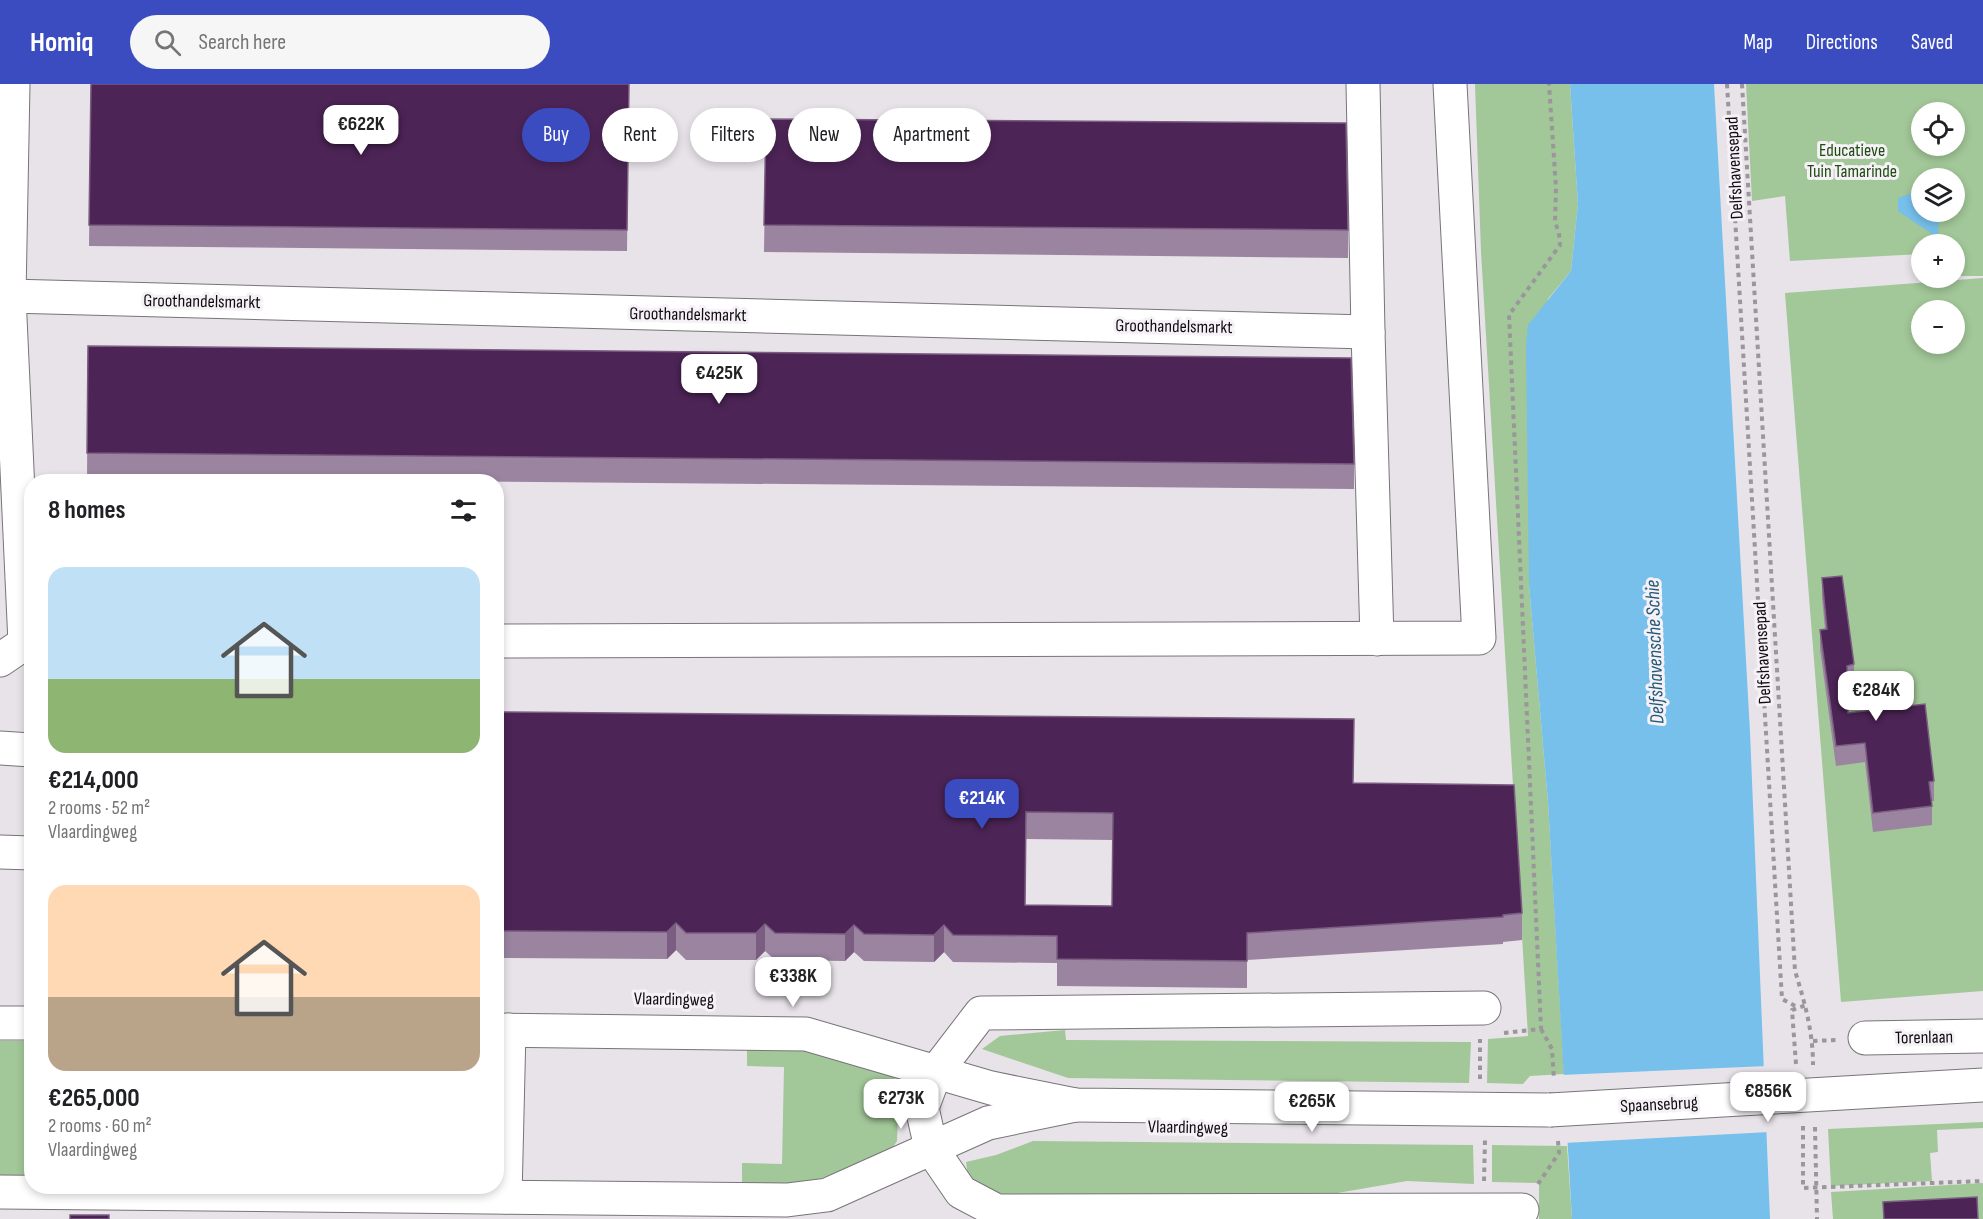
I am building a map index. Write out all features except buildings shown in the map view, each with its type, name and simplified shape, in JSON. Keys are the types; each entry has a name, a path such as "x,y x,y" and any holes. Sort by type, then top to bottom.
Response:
{"street":[{"path":"13,84 9,296 12,597 19,648"},
{"path":"1363,84 1377,639"},
{"path":"504,641 1479,638 1450,84"},
{"name":"Groothandelsmarkt","path":"9,296 1368,332"},
{"path":"0,748 24,750"},
{"path":"0,852 24,854"},
{"path":"1488,1025 981,1013 935,1073 922,1108 931,1148 961,1192 997,1211 1522,1210"},
{"path":"0,1023 24,1023"},
{"name":"Vlaardingweg","path":"504,1030 806,1034 991,1088 1075,1105 1550,1110"},
{"name":"Torenlaan","path":"1865,1038 1983,1036"},
{"name":"Spaansebrug","path":"1550,1110 1983,1085"},
{"name":"Vlaardingweg","path":"380,1194 787,1200 827,1195 988,1123 1075,1105"},
{"name":"Vlaardingweg","path":"504,1114 505,1197"},
{"name":"Vlaardingweg","path":"0,1192 24,1192"}],"path":[{"path":"1479,1088 1488,1025 1541,1029 1509,315 1560,245 1555,222 1556,188 1549,84"},
{"path":"1727,84 1782,999 1799,1008"},
{"name":"Delfshavensepad","path":"1742,84 1795,971 1806,1005 1813,1041 1814,1075"},
{"path":"1797,1074 1792,1011 1806,1005"},
{"path":"1814,1120 1817,1219"},
{"path":"1803,1122 1803,1188 1983,1181"},
{"path":"1484,1183 1486,1131"}],"green space":[{"path":"1475,84 1570,84 1578,204 1571,271 1548,299 1529,585 1548,802 1564,1074 1530,1076 1523,1084 1487,1083 1488,1039 1528,1036 1481,252"},
{"name":"Educatieve Tuin Tamarinde","path":"1746,84 1983,84 1983,276 1965,276 1965,234 1911,234 1911,255 1790,261 1785,196 1752,201"},
{"path":"1983,278 1983,991 1841,1002 1785,293 1911,283 1911,288 1965,288 1965,279"},
{"path":"1065,1030 1066,1040 1471,1042 1469,1083 1068,1078 982,1049 1000,1036"},
{"path":"0,1041 24,1041 24,1177 0,1177"},
{"path":"747,1046 816,1051 887,1072 899,1082 897,1141 891,1150 819,1179 782,1185 742,1183 742,1163 782,1164 784,1067 747,1066"},
{"path":"1983,1122 1983,1128 1937,1130 1938,1152 1930,1153 1932,1181 1831,1186 1828,1129"},
{"path":"1033,1141 1473,1145 1474,1184 1407,1181 1314,1197 1003,1194 987,1190 968,1176 966,1162 996,1155"},
{"path":"1492,1145 1567,1146 1572,1219 1539,1219 1539,1183 1492,1182"},
{"path":"1983,1183 1983,1219 1833,1219 1831,1192"}],"water":[{"name":"Delfshavensche Schie","path":"1570,84 1714,84 1750,732 1770,1219 1572,1219 1548,802 1529,585 1526,345 1528,325 1571,271 1578,204"},
{"path":"1911,193 1911,220 1898,211 1898,198"},
{"path":"1914,222 1939,222 1938,234 1932,234"}],"pier":[{"path":"1767,1066 1769,1132 1564,1143 1561,1075"}]}
